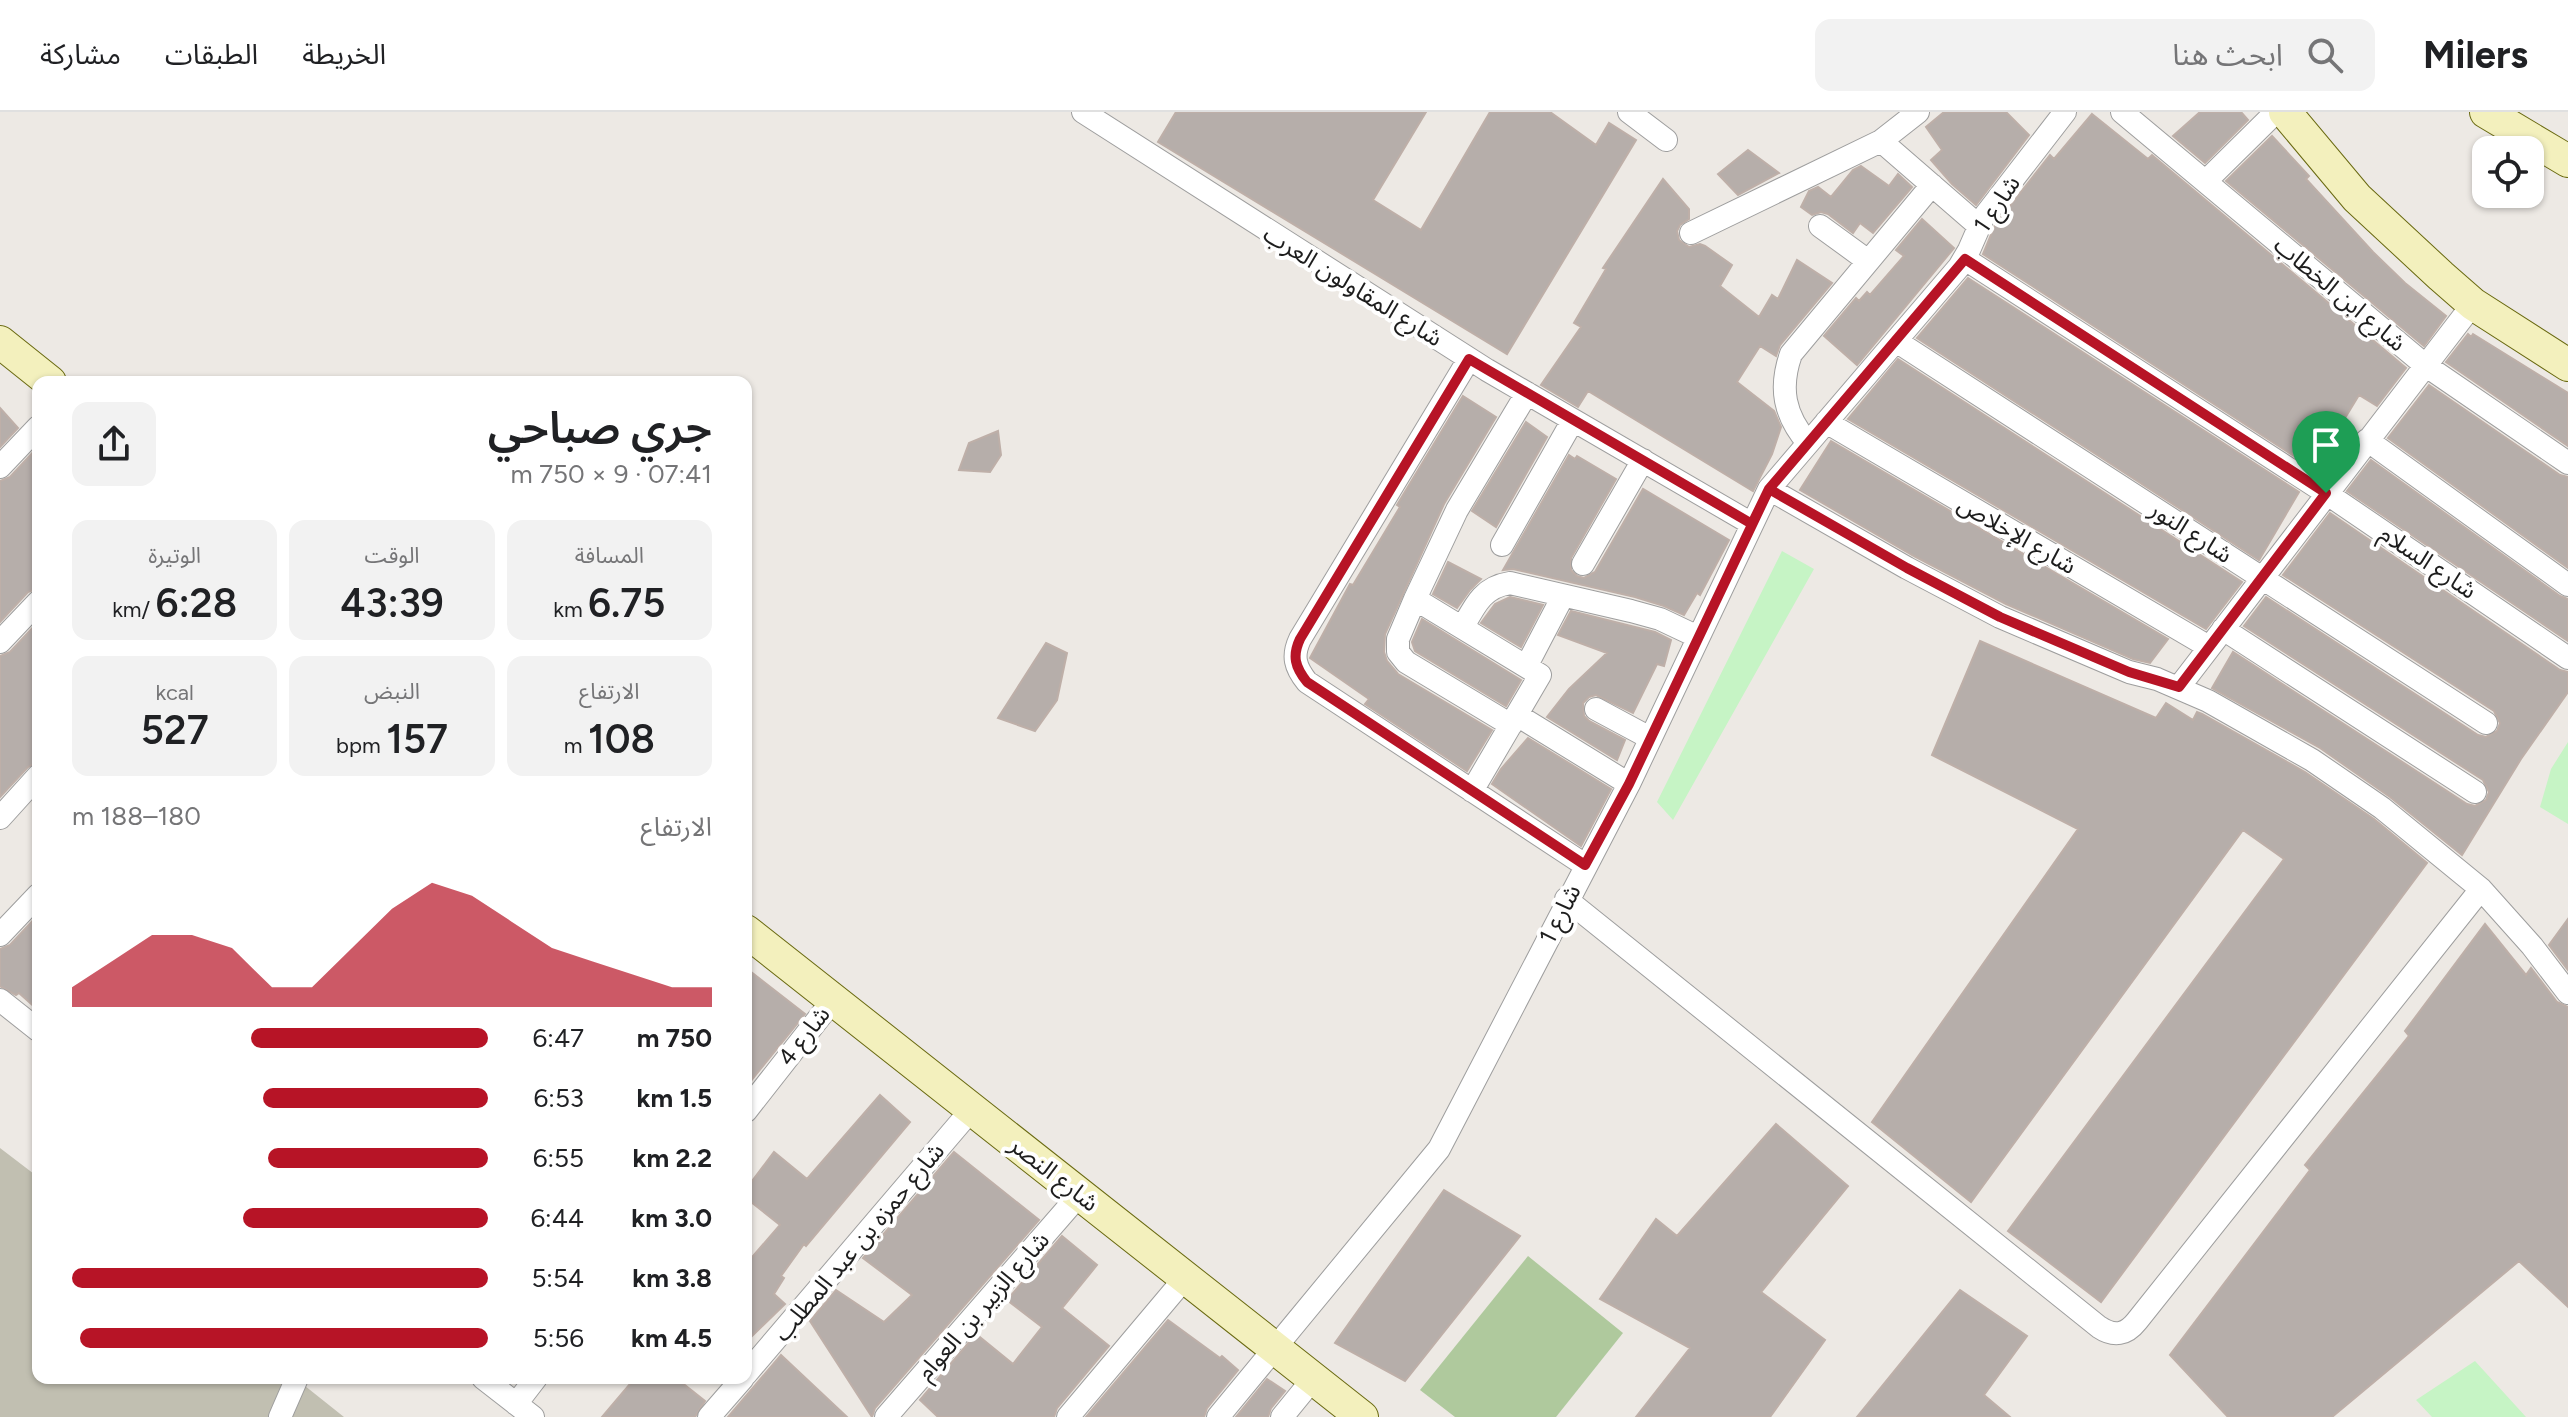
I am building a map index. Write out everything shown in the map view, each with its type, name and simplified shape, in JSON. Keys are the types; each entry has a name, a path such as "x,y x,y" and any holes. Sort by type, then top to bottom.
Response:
{"street":[{"name":"شارع المقاولون العرب","path":"1083,112 1469,359 1752,524"},
{"path":"1629,112 1666,140"},
{"path":"1691,233 1881,141 1918,112"},
{"name":"شارع 1","path":"1218,1417 1439,1149 1566,899 1629,784 1769,489 1965,259 1979,226 2065,112"},
{"name":"شارع ابن الخطاب","path":"2122,112 2425,365 2568,463"},
{"path":"2206,181 2276,112"},
{"path":"2285,112 2357,198 2473,304 2568,365"},
{"path":"2486,112 2568,161"},
{"path":"1881,141 1979,226"},
{"path":"1808,443 1796,428 1783,391 1788,363 1802,337 1932,185"},
{"path":"1820,226 1868,261"},
{"name":"شارع السلام","path":"1965,259 2326,493 2568,658"},
{"path":"2179,687 2473,304"},
{"name":"شارع النور","path":"1896,341 2486,723"},
{"path":"0,342 42,376"},
{"path":"1469,359 1300,639 1295,660 1298,671 1307,682 1585,865"},
{"path":"1527,393 1457,510 1398,639 1398,652 1406,662 1629,784"},
{"path":"1502,545 1573,420"},
{"name":"شارع الإخلاص","path":"1826,422 2216,638 2475,792"},
{"path":"0,467 32,433"},
{"path":"2367,440 2568,585"},
{"path":"1583,564 1643,460"},
{"path":"1769,489 2000,617 2129,672 2179,687 2208,701 2349,784 2481,889 2532,946 2568,993"},
{"path":"1463,627 1478,600 1498,585 1522,585 1660,619 1698,637"},
{"path":"1527,665 1563,596"},
{"path":"1415,599 1539,673 1540,677 1472,791"},
{"path":"0,642 32,608"},
{"path":"1596,709 1650,738"},
{"path":"0,818 32,783"},
{"path":"1566,899 2099,1327 2109,1333 2120,1334 2130,1330 2481,889"},
{"path":"0,935 32,901"},
{"name":"شارع النصر","path":"752,936 1362,1417"},
{"path":"0,1000 32,1025"},
{"name":"شارع 4","path":"752,1098 833,1000"},
{"name":"شارع حمزه بن عبد المطلب","path":"752,1367 972,1109"},
{"name":"شارع الزبير بن العوام","path":"886,1417 1080,1194"},
{"path":"1068,1417 1185,1278"},
{"path":"1282,1417 1313,1379"},
{"path":"280,1417 294,1384"},
{"path":"491,1384 524,1410 534,1384"},
{"name":"شارع حمزه بن عبد المطلب","path":"709,1417 737,1384"}],"shaded area":[{"path":"0,1148 32,1172 32,1384 303,1384 344,1417 0,1417"}],"green space":[{"path":"1782,551 1814,569 1673,820 1657,802"},
{"path":"2568,742 2568,824 2540,807 2551,769"},
{"path":"1528,1256 1623,1333 1556,1417 1455,1417 1420,1390"},
{"path":"2475,1361 2526,1417 2432,1417 2416,1400"}],"building":[{"path":"1176,112 1426,112 1373,200 1421,230 1490,112 1550,112 1596,145 1609,123 1636,140 1507,354 1158,142"},
{"path":"1944,112 2006,112 2029,135 1976,205 1931,160 1942,150 1926,127"},
{"path":"2200,112 2241,112 2248,120 2205,163 2173,136"},
{"path":"2092,114 2148,159 2152,155 2406,368 2377,406 2359,395 2314,469 1983,254 1995,225 2050,155 2054,159"},
{"path":"2272,136 2309,176 2306,179 2373,252 2446,316 2424,346 2226,181"},
{"path":"1748,150 1779,173 1738,195 1718,174"},
{"path":"1861,166 1889,186 1898,174 1912,187 1873,233 1860,223 1853,233 1828,214 1821,212 1812,215 1801,207 1809,191 1818,187 1831,197 1853,170"},
{"path":"1663,179 1689,209 1689,219 1677,231 1679,240 1689,247 1705,246 1732,265 1720,286 1759,317 1772,295 1778,299 1797,260 1832,283 1780,345 1776,356 1760,346 1737,382 1774,411 1781,427 1772,454 1753,491 1588,391 1578,407 1541,385 1581,327 1574,323 1606,269 1603,268"},
{"path":"1922,219 1954,248 1857,365 1824,336 1856,298 1859,301 1867,292 1870,295 1904,256 1896,250"},
{"path":"1968,278 2299,492 2259,560 1917,338"},
{"path":"2468,334 2471,337 2473,334 2568,393 2568,446 2446,362"},
{"path":"1898,359 2242,582 2206,629 1848,419"},
{"path":"2429,385 2560,475 2568,477 2568,568 2388,438"},
{"path":"1463,396 1496,417 1444,504 1385,634 1384,652 1398,674 1492,730 1467,771 1365,704 1369,699 1310,658 1350,584 1353,585 1400,507 1397,505"},
{"path":"0,408 18,428 0,447"},
{"path":"1526,422 1547,437 1496,527 1472,511"},
{"path":"998,431 1001,455 990,472 959,470 969,443"},
{"path":"1831,441 2168,639 2150,663 2133,659 2006,604 1914,556 1800,490"},
{"path":"32,453 32,590 0,622 0,481 10,477"},
{"path":"1569,455 1575,459 1577,456 1616,479 1571,558 1571,570 1577,576 1584,578 1595,572 1643,489 1729,540 1700,595 1697,593 1684,615 1635,597 1513,569 1503,570"},
{"path":"2371,460 2568,599 2568,641 2347,491"},
{"path":"2330,513 2560,670 2568,672 2568,692 2521,759 2462,855 2390,797 2320,748 2212,688 2233,652 2467,804 2475,806 2486,800 2489,792 2483,780 2244,626 2266,597 2478,735 2486,737 2497,731 2500,723 2494,711 2283,575"},
{"path":"1448,562 1481,579 1457,608 1433,594"},
{"path":"1510,597 1543,605 1521,647 1481,623 1495,604"},
{"path":"1571,611 1655,632 1671,640 1664,666 1657,664 1633,713 1596,695 1583,703 1584,716 1589,721 1625,740 1617,760 1547,717 1569,689 1607,653 1558,635"},
{"path":"1422,619 1521,680 1506,706 1415,651 1412,642"},
{"path":"32,628 32,765 0,797 0,656 10,652"},
{"path":"1980,641 2156,718 2166,703 2193,720 2197,712 2202,714 2305,772 2374,819 2427,863 2101,1302 2008,1231 2284,859 2243,830 1971,1202 1872,1122 2078,829 1932,755"},
{"path":"1046,643 1067,653 1057,700 1035,731 998,718"},
{"path":"1528,738 1611,789 1581,846 1492,784"},
{"path":"2568,919 2568,970 2549,945"},
{"path":"32,921 32,1005 19,993 16,995 0,986 0,949 10,945"},
{"path":"2485,924 2526,975 2531,968 2557,1002 2568,1007 2568,1307 2519,1261 2332,1417 2228,1417 2170,1355 2310,1170 2305,1165 2409,1036 2405,1031"},
{"path":"752,973 805,1014 752,1080"},
{"path":"880,1095 910,1122 806,1246 804,1244 781,1276 784,1278 774,1294 785,1304 752,1336 752,1257 780,1225 752,1203 752,1181 774,1152 807,1179"},
{"path":"1776,1124 1848,1186 1761,1292 1825,1340 1770,1417 1636,1417 1690,1348 1600,1299 1656,1219 1677,1236"},
{"path":"954,1152 1039,1220 875,1408 872,1417 810,1321 836,1290 884,1322 912,1295 863,1258"},
{"path":"1444,1190 1520,1236 1405,1381 1335,1343"},
{"path":"1062,1236 1097,1265 1062,1308 1109,1346 1057,1408 1054,1417 938,1417 920,1400 976,1334 1013,1364 1042,1327 1007,1300"},
{"path":"1960,1290 2027,1336 1984,1395 2010,1417 1857,1417"},
{"path":"1168,1320 1238,1370 1207,1408 1204,1417 1086,1417"},
{"path":"781,1355 847,1417 728,1417"},
{"path":"1267,1379 1285,1391 1271,1408 1268,1417 1236,1417"},
{"path":"630,1384 684,1384 705,1401 695,1417 602,1417"}],"route":[{"path":"2326,493 1965,259 1769,489 1629,784 1585,865 1307,682 1298,671 1295,660 1300,639 1469,359 1752,524 1769,489 2000,617 2129,672 2179,687 2326,493"}]}
